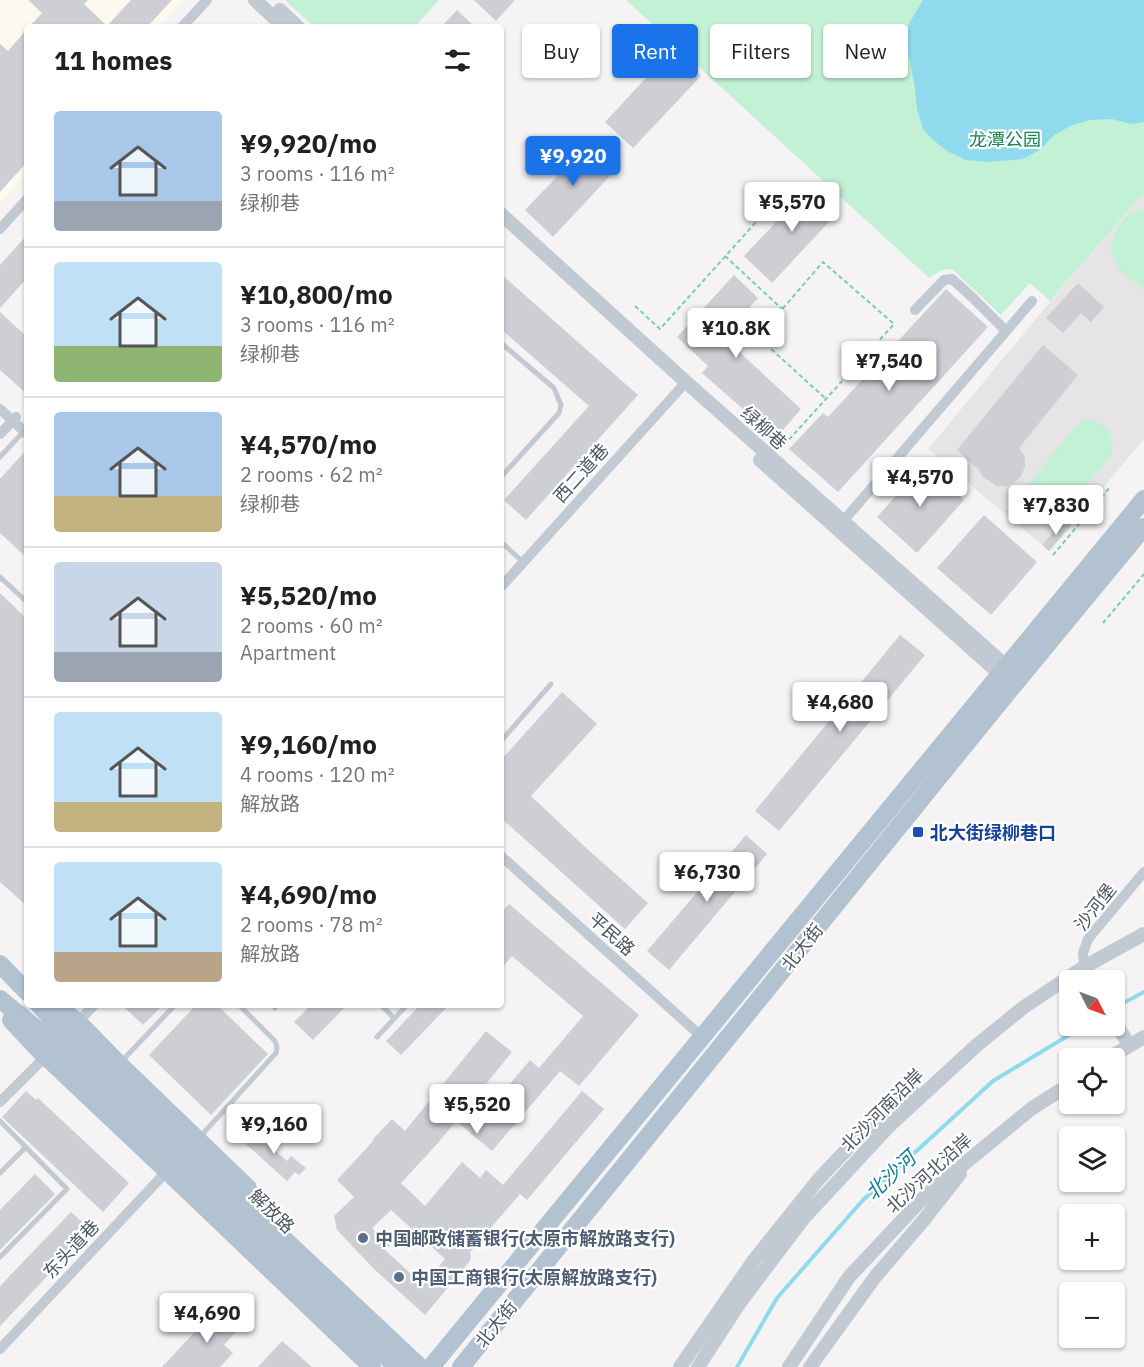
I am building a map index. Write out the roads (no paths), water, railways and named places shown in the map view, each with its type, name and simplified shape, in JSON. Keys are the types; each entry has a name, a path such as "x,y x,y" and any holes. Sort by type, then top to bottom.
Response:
{"main road":[{"path":"430,1366 1144,499"},
{"name":"北大街","path":"461,1367 1144,527"},
{"path":"0,962 24,980"},
{"path":"0,962 24,989"},
{"path":"0,999 57,1042"},
{"name":"解放路","path":"0,1008 57,1042 430,1366"},
{"path":"40,1008 57,1042"},
{"name":"解放路","path":"56,1008 57,1042 167,1171 372,1367"},
{"name":"解放路","path":"57,1042 119,1064 430,1366"},
{"name":"解放路","path":"57,1042 397,1367"}],"street":[{"path":"177,24 199,0"},
{"path":"185,24 207,0"},
{"path":"255,0 281,24"},
{"path":"269,0 295,24"},
{"path":"0,220 24,193"},
{"path":"0,229 24,202"},
{"name":"绿柳巷","path":"504,217 682,384"},
{"name":"绿柳巷","path":"504,228 1003,670"},
{"path":"915,310 944,280 952,279 1006,331"},
{"path":"840,526 1032,301"},
{"name":"西二道巷","path":"504,577 682,384"},
{"path":"0,402 24,428"},
{"path":"0,410 14,419"},
{"path":"0,434 14,419"},
{"name":"西二道巷","path":"504,583 521,561"},
{"name":"平民路","path":"504,859 699,1040"},
{"name":"平民路","path":"504,869 699,1040"},
{"name":"沙河堡","path":"1084,970 1083,953 1088,939 1144,872"},
{"name":"北沙河南沿岸","path":"1093,970 1144,934"},
{"name":"北沙河南沿岸","path":"698,1367 741,1301 803,1219 888,1126 977,1045 1024,1007 1059,989"},
{"path":"0,1102 91,1008"},
{"path":"1117,1036 1123,1043"},
{"path":"1120,1036 1123,1043"},
{"path":"1118,1048 1123,1043 1144,1037"},
{"path":"0,1093 57,1042"},
{"path":"680,1367 754,1260 818,1180 863,1132 899,1103 938,1081"},
{"name":"北沙河北沿岸","path":"789,1367 849,1276 925,1196 1031,1109 1059,1091"},
{"path":"810,1367 875,1277 986,1145"},
{"name":"东头道巷","path":"0,1349 167,1171"}],"lane":[{"path":"504,346 554,388 561,405 559,413 504,474"},
{"path":"0,457 24,432"},
{"path":"504,545 521,561"},
{"path":"0,577 24,599"},
{"path":"504,738 551,684"},
{"path":"119,1064 172,1008"},
{"path":"197,1139 276,1053 275,1041 242,1008"},
{"path":"384,1008 394,1018"},
{"path":"377,1037 404,1008"},
{"path":"0,1121 67,1189 0,1257"},
{"path":"0,1173 26,1147"}],"water":[{"path":"923,0 1144,0 1144,122 1131,124 1112,119 1090,120 1070,126 1054,135 1040,150 1023,159 988,162 965,160 934,141 923,129 917,109 908,51 909,23"}],"waterway":[{"name":"北沙河","path":"1125,1002 1144,992"},
{"name":"北沙河","path":"737,1367 777,1298 863,1200 993,1081 1067,1036"}],"place":[{"name":"北大街绿柳巷口","path":"918,832"},
{"name":"中国邮政储蓄银行(太原市解放路支行)","path":"363,1238"},
{"name":"中国工商银行(太原解放路支行)","path":"399,1277"}],"park label":[{"name":"龙潭公园","path":"1005,139"}]}
